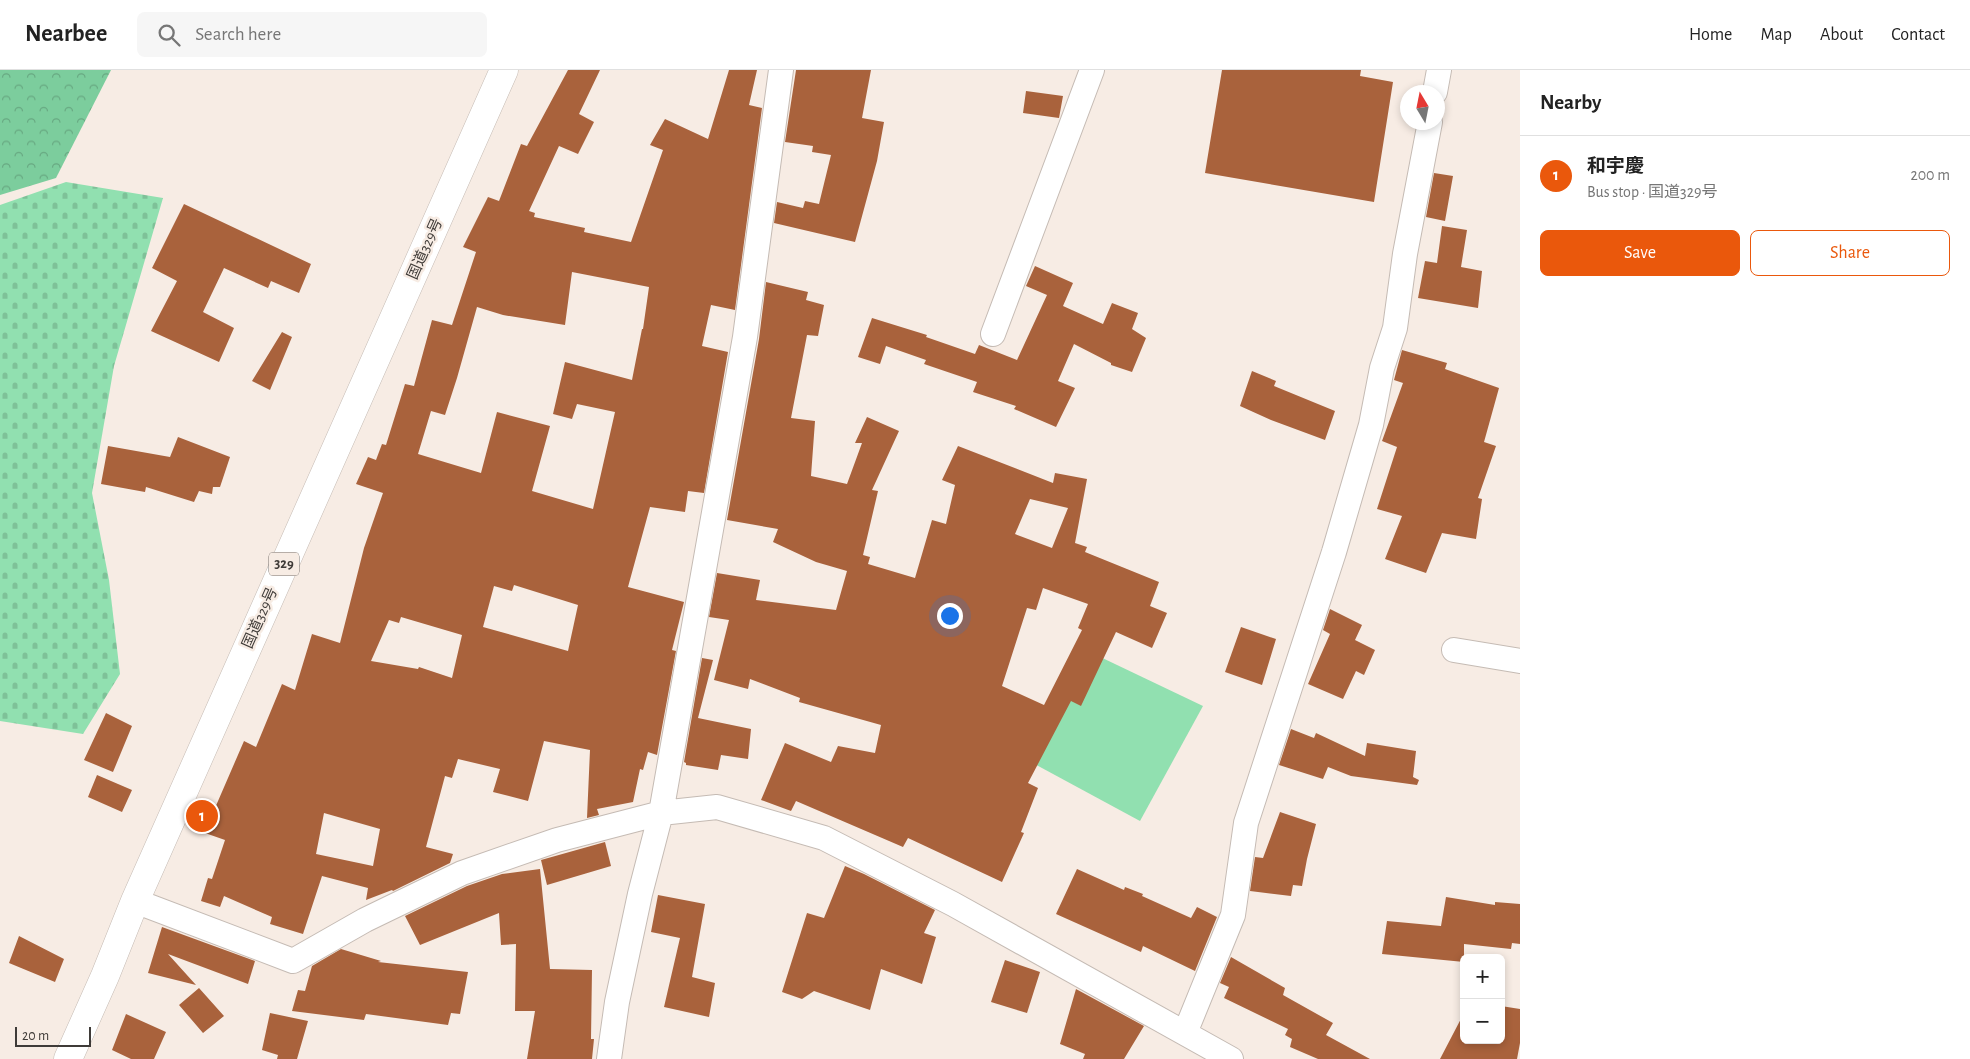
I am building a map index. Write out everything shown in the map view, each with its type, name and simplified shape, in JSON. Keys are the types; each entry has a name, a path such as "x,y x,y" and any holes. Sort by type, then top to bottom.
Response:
{"highway":[{"name":"国道329号","path":"68,1059 105,976 135,901 504,70"}],"street":[{"path":"609,1059 617,1002 636,912 661,813 745,337 781,70"},
{"path":"993,334 1092,70"},
{"path":"1436,85 1438,70"},
{"path":"1185,1033 1233,915 1246,823 1334,552 1370,425 1382,368 1395,328 1405,254 1428,130"},
{"path":"1454,650 1520,661"},
{"path":"135,901 293,961 365,920 462,873 556,840 661,813 717,807 824,838 953,904 1231,1059"}],"green space":[{"path":"0,70 111,70 56,178 0,195"},
{"path":"66,182 163,198 114,366 92,493 109,580 120,674 83,734 0,721 0,205"},
{"path":"1094,654 1203,706 1140,821 1029,761"}],"building":[{"path":"568,70 600,70 579,114 594,122 578,154 559,146 529,211 535,213 534,217 585,228 584,232 631,242 663,150 650,145 665,119 708,139 729,70 757,70 749,105 762,108 735,310 711,305 702,346 728,352 704,493 688,491 685,512 650,507 628,587 684,602 672,650 676,651 657,755 648,752 643,770 640,769 633,802 597,809 599,815 587,818 590,750 544,741 528,801 493,792 500,769 458,759 452,778 445,776 426,847 453,854 450,863 393,891 366,900 368,888 322,876 303,934 270,924 272,917 224,896 220,907 201,901 208,878 212,879 225,840 205,833 213,807 215,808 244,741 256,747 282,684 295,690 312,634 340,643 364,548 383,493 356,484 368,457 376,460 382,444 386,445 405,384 414,386 432,320 452,325 476,252 463,247 488,197 499,201 521,144 527,146","holes":["572,272 649,287 643,329 632,380 565,362 553,414 572,419 577,404 615,412 593,509 532,491 550,426 497,412 481,473 418,454 431,411 445,415 477,307 503,315 565,325","514,585 578,605 568,651 483,627 494,586 512,591","401,617 462,635 452,678 419,667 418,669 371,661 389,620 399,623","324,813 380,829 373,866 316,854"]},
{"path":"796,70 871,70 862,118 884,122 877,161 855,242 774,223 777,202 803,208 805,201 819,204 831,155 812,152 813,146 785,142"},
{"path":"1222,70 1361,70 1360,76 1393,82 1374,202 1205,173"},
{"path":"1026,91 1063,96 1059,118 1023,113"},
{"path":"1434,173 1453,176 1445,221 1426,217"},
{"path":"184,204 311,264 299,293 271,281 268,288 224,268 203,312 234,328 219,362 151,331 177,281 152,268"},
{"path":"1442,226 1467,230 1461,267 1482,271 1478,308 1418,298 1425,261 1437,263"},
{"path":"1035,266 1073,283 1063,306 1103,324 1112,303 1138,313 1132,329 1146,338 1132,372 1111,365 1111,363 1074,344 1058,381 1075,388 1056,427 1014,409 1016,406 973,392 977,382 924,364 926,360 886,346 880,364 858,357 872,318 927,335 926,337 975,354 979,345 1017,360 1047,295 1026,286"},
{"path":"766,282 808,292 806,300 824,305 818,336 807,335 791,418 815,421 811,476 847,484 862,443 855,443 867,417 899,431 872,490 878,491 863,555 870,557 868,564 915,578 932,520 946,524 955,485 942,480 958,446 1053,483 1055,473 1087,479 1075,543 1087,547 1085,552 1159,582 1150,606 1167,613 1152,648 1116,632 1081,706 1071,701 1028,783 1038,788 1021,832 1024,833 1002,882 908,838 903,847 796,801 791,811 761,800 785,743 831,762 838,746 875,753 881,725 799,702 800,698 750,679 748,689 714,680 729,620 709,617 717,573 760,580 756,600 836,610 847,571 816,562 773,542 778,529 727,520 759,339","holes":["1030,499 1068,508 1052,548 1015,534","1043,588 1088,604 1078,628 1082,630 1044,705 1002,686 1027,608 1036,610"]},
{"path":"282,332 292,337 270,390 252,381"},
{"path":"1402,350 1447,363 1445,369 1499,388 1484,442 1496,446 1478,498 1482,499 1476,539 1442,533 1426,573 1385,559 1402,516 1377,509 1397,447 1382,441 1403,383 1394,380"},
{"path":"1252,371 1276,381 1274,386 1335,411 1325,440 1240,406"},
{"path":"178,437 230,457 220,487 213,487 212,494 199,491 194,502 146,487 145,492 101,484 108,446 170,457"},
{"path":"1330,609 1362,625 1355,640 1375,650 1364,675 1356,671 1343,699 1308,684 1330,634 1323,630"},
{"path":"1241,627 1276,639 1262,685 1225,672"},
{"path":"702,658 713,660 698,718 751,729 748,759 721,755 718,770 686,765 684,762"},
{"path":"106,713 132,726 113,772 84,760"},
{"path":"1291,729 1314,738 1316,733 1365,756 1367,743 1416,751 1413,777 1419,780 1417,785 1351,776 1328,767 1323,779 1279,765"},
{"path":"97,775 132,790 122,812 88,797"},
{"path":"1280,812 1316,824 1302,886 1293,885 1291,896 1250,891 1255,857 1263,858"},
{"path":"605,842 611,866 547,885 541,860"},
{"path":"845,866 935,910 924,933 936,937 922,984 881,969 870,1010 814,991 802,999 782,992 807,913 824,918"},
{"path":"540,869 550,969 592,970 591,1039 594,1039 592,1059 527,1059 535,1011 515,1011 516,944 501,945 499,913 420,945 405,916 467,886 502,874"},
{"path":"1077,869 1124,890 1125,887 1143,894 1142,896 1191,918 1197,907 1217,917 1195,971 1143,946 1141,952 1056,914"},
{"path":"658,895 705,904 692,977 715,983 709,1017 664,1007 680,938 651,932"},
{"path":"1446,897 1495,905 1495,902 1520,904 1520,944 1512,943 1511,949 1464,944 1464,954 1460,954 1460,962 1382,954 1387,921 1441,926"},
{"path":"162,927 255,961 248,984 168,954 196,985 148,973"},
{"path":"19,936 64,959 55,982 9,963"},
{"path":"341,949 381,961 378,962 468,972 460,1014 451,1013 448,1025 366,1014 364,1020 292,1011 298,990 305,991 312,966"},
{"path":"1231,957 1285,988 1283,995 1333,1023 1326,1035 1370,1059 1318,1059 1290,1047 1292,1039 1285,1035 1288,1029 1224,998 1229,987 1220,983"},
{"path":"1005,960 1040,972 1027,1013 991,1002"},
{"path":"199,988 224,1016 203,1033 179,1005"},
{"path":"1076,989 1144,1026 1124,1059 1083,1059 1085,1054 1060,1044"},
{"path":"1505,1007 1520,1009 1520,1043 1517,1059 1440,1059 1460,1021 1460,1044 1505,1044"},
{"path":"270,1013 308,1021 297,1059 277,1059 278,1055 262,1050"},
{"path":"126,1014 166,1032 154,1059 131,1059 112,1050"}],"place":[{"name":"和宇慶","path":"202,816"}]}
